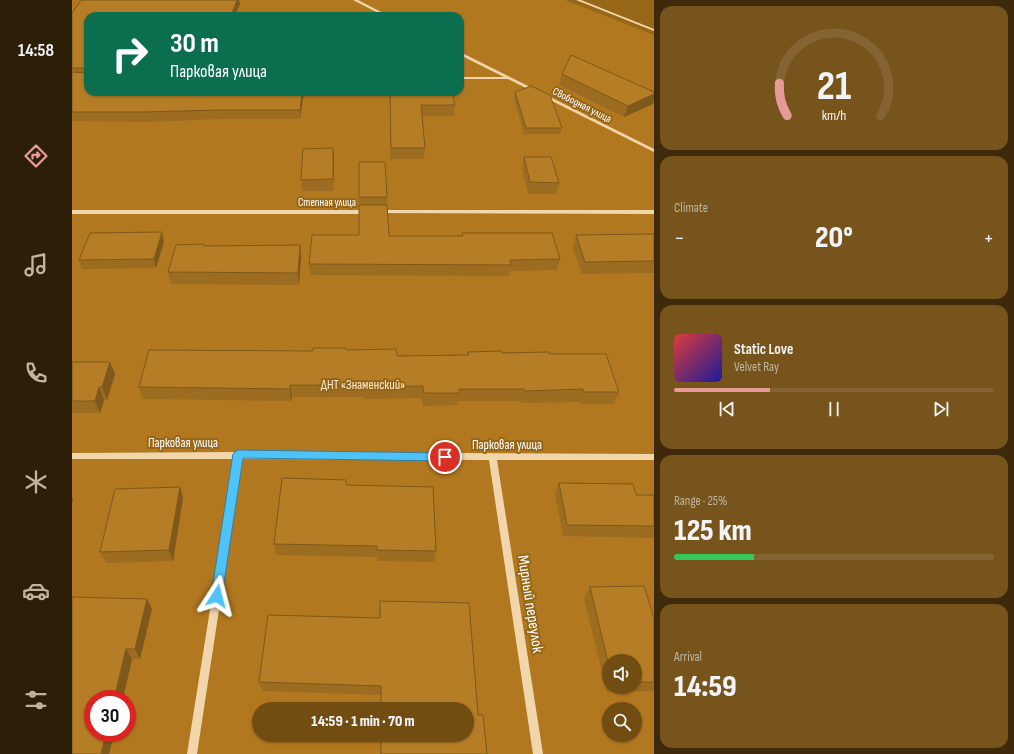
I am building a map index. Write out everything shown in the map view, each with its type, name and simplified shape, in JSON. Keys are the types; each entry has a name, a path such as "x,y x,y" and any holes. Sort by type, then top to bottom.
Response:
{"street":[{"path":"355,0 379,12"},
{"path":"578,0 654,30"},
{"name":"Свободная улица","path":"464,55 654,151"},
{"path":"464,78 510,78"},
{"name":"Степная улица","path":"72,212 654,212"},
{"path":"192,754 238,454"},
{"name":"Парковая улица","path":"72,456 238,454 493,458 654,457"},
{"name":"Мирный переулок","path":"493,458 538,754"}],"green space":[{"name":"ДНТ «Знаменский»","path":"72,0 565,0 654,35 654,754 72,754"}],"building":[{"path":"81,0 237,0 232,12 84,12 84,68 72,68 72,13"},
{"path":"571,55 654,92 654,94 628,106 562,74"},
{"path":"72,72 84,73 84,96 302,96 300,110 72,112"},
{"path":"531,86 550,95 562,128 526,128 515,92"},
{"path":"390,96 453,96 455,105 421,105 425,148 391,148"},
{"path":"333,148 333,179 301,180 303,149"},
{"path":"524,157 551,157 559,183 530,182"},
{"path":"359,162 385,162 387,197 359,197"},
{"path":"359,205 387,205 389,236 463,236 462,233 552,233 560,259 510,260 511,265 309,264 312,235 359,235"},
{"path":"162,232 154,259 79,260 90,233"},
{"path":"654,234 654,261 585,262 576,235"},
{"path":"204,244 204,246 300,245 298,273 168,272 176,245"},
{"path":"313,348 346,348 346,350 396,349 397,356 469,355 468,352 501,351 502,353 549,352 549,354 606,354 619,392 584,392 583,389 524,391 524,389 459,389 459,393 424,393 423,386 363,387 363,385 290,385 290,389 139,387 149,350 313,351"},
{"path":"72,362 110,362 102,387 99,387 95,401 72,401"},
{"path":"282,478 346,480 346,485 433,487 436,551 377,550 377,546 274,544"},
{"path":"559,483 633,484 636,495 654,495 654,526 567,525"},
{"path":"180,487 169,550 100,552 115,489"},
{"path":"644,586 654,618 654,682 642,682 642,654 606,654 590,587"},
{"path":"72,597 147,599 135,649 126,649 116,690 84,690 84,742 104,742 101,754 72,754"},
{"path":"380,601 469,603 478,715 483,715 487,754 381,754 381,742 474,742 474,702 381,702 381,686 259,682 268,615 380,618"}],"route":[{"path":"217,596 238,454 445,457"}]}
